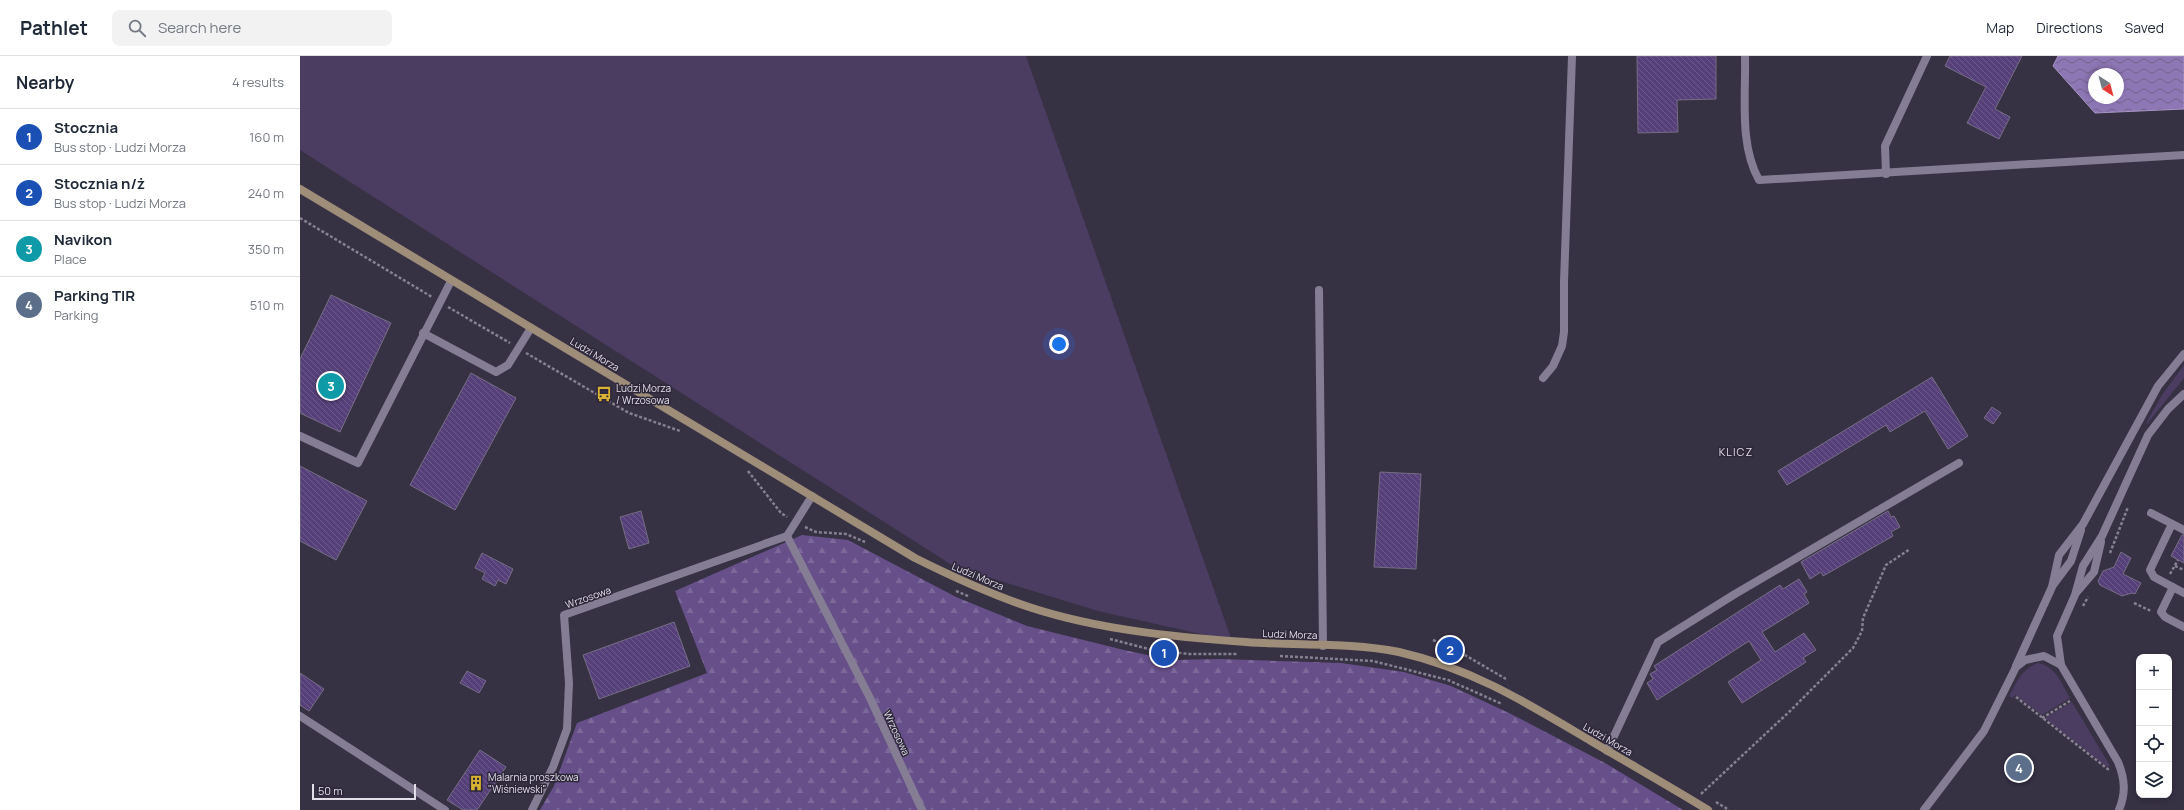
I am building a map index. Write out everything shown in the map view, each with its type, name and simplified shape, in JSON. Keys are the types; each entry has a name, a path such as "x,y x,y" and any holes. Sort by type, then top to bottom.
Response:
{"street":[{"path":"1543,378 1553,366 1562,346 1564,332 1564,282 1572,56"},
{"path":"1745,56 1746,133 1752,166 1759,180 1886,174 2184,155"},
{"path":"1886,174 1885,146 1927,56"},
{"name":"Ludzi Morza","path":"300,189 451,281 915,558 960,580 1032,608 1091,623 1170,635 1272,644 1359,647 1396,652 1448,666 1474,676 1515,696 1708,810"},
{"path":"300,436 358,463 423,333 451,281"},
{"path":"1319,290 1323,646"},
{"path":"423,333 496,372 508,365 531,328"},
{"path":"1924,810 1984,731 2016,667 2052,587 2059,555 2083,524 2158,386 2184,354"},
{"path":"2119,810 2125,788 2123,774 2118,762 2062,666 2057,636 2075,595 2083,566 2102,536 2148,435 2168,409 2184,394"},
{"path":"1607,751 1658,642 1735,594 1959,463"},
{"path":"787,536 812,496"},
{"path":"2151,513 2184,530"},
{"path":"2052,587 2072,561 2083,524"},
{"path":"2172,524 2150,570 2154,577 2184,592"},
{"name":"Wrzosowa","path":"532,810 553,768 568,728 569,683 564,615 787,536 870,698 922,810"},
{"path":"2075,595 2094,572 2102,536"},
{"path":"2173,587 2161,609 2162,614 2184,627"},
{"path":"2016,667 2025,660 2044,656 2062,666"},
{"path":"300,716 445,810"}],"path":[{"path":"300,218 439,302 629,413 686,434"},
{"path":"747,470 781,513 816,532 846,534 872,545"},
{"path":"2108,558 2130,504"},
{"path":"1694,802 1789,712 1853,648 1862,631 1863,618 1886,565 1910,549"},
{"path":"2175,566 2184,570"},
{"path":"949,588 969,597"},
{"path":"1105,638 1153,650 1189,654 1243,654"},
{"path":"1433,640 1451,647 1509,680"},
{"path":"1273,656 1373,661 1448,680 1504,705"},
{"path":"2042,718 2079,696"}],"shaded area":[{"path":"300,56 1026,56 1232,641 1098,611 955,567 300,150"},
{"path":"2184,365 2184,378 2147,424 2146,423 2162,395"},
{"path":"2038,663 2050,668 2058,676 2070,698 2042,715 2015,695 2013,698 2009,696 2024,672"},
{"path":"2072,702 2110,766 2107,767 2045,718"}],"green space":[{"path":"802,535 848,540 956,597 1027,626 1124,650 1171,660 1221,659 1341,663 1404,672 1451,686 1509,713 1605,763 1683,810 540,810 554,786 577,723 707,673 675,591"}],"water":[{"path":"2058,56 2184,56 2184,109 2095,113 2053,66"}],"building":[{"path":"1637,56 1716,56 1716,99 1677,100 1678,132 1638,133"},
{"path":"1950,56 2022,56 1995,109 2010,117 1999,139 1967,123 1986,87 1945,66"},
{"path":"331,295 391,323 340,432 300,413 300,359"},
{"path":"471,373 516,398 455,510 410,485"},
{"path":"1932,377 1968,436 1948,449 1925,411 1890,432 1886,425 1787,485 1778,471"},
{"path":"1992,407 2001,413 1993,424 1984,418"},
{"path":"300,466 367,501 336,560 300,541"},
{"path":"1380,472 1421,474 1416,569 1374,567"},
{"path":"641,511 649,543 629,549 620,517"},
{"path":"1888,511 1891,517 1894,516 1900,527 1891,532 1893,536 1823,576 1821,572 1810,579 1801,562"},
{"path":"2182,535 2184,535 2184,563 2171,556"},
{"path":"2121,552 2131,558 2123,574 2141,583 2135,594 2132,593 2122,596 2100,585 2098,581 2103,571 2114,567"},
{"path":"482,553 513,569 506,584 498,580 495,586 482,579 485,573 475,568"},
{"path":"1799,579 1807,592 1804,594 1809,603 1762,632 1775,652 1804,633 1816,650 1803,658 1806,662 1742,703 1728,682 1761,660 1749,641 1657,700 1647,683 1653,679 1650,674 1657,670 1654,666 1780,585 1783,589"},
{"path":"674,622 690,666 599,699 583,655"},
{"path":"467,671 486,681 479,693 460,683"},
{"path":"300,673 324,689 309,711 300,705"},
{"name":"Malarnia proszkowa \"Wiśniewski\"","path":"480,750 506,767 477,810 463,810 447,800"}],"place":[{"name":"Navikon","path":"331,386"},
{"name":"Ludzi Morza / Wrzosowa","path":"604,394"},
{"name":"Stocznia n/ż","path":"1450,650"},
{"name":"Stocznia","path":"1164,653"},
{"name":"Parking TIR","path":"2019,768"},
{"name":"Malarnia proszkowa \"Wiśniewski\"","path":"476,783"}],"district":[{"name":"KLICZ","path":"1736,452"}]}
